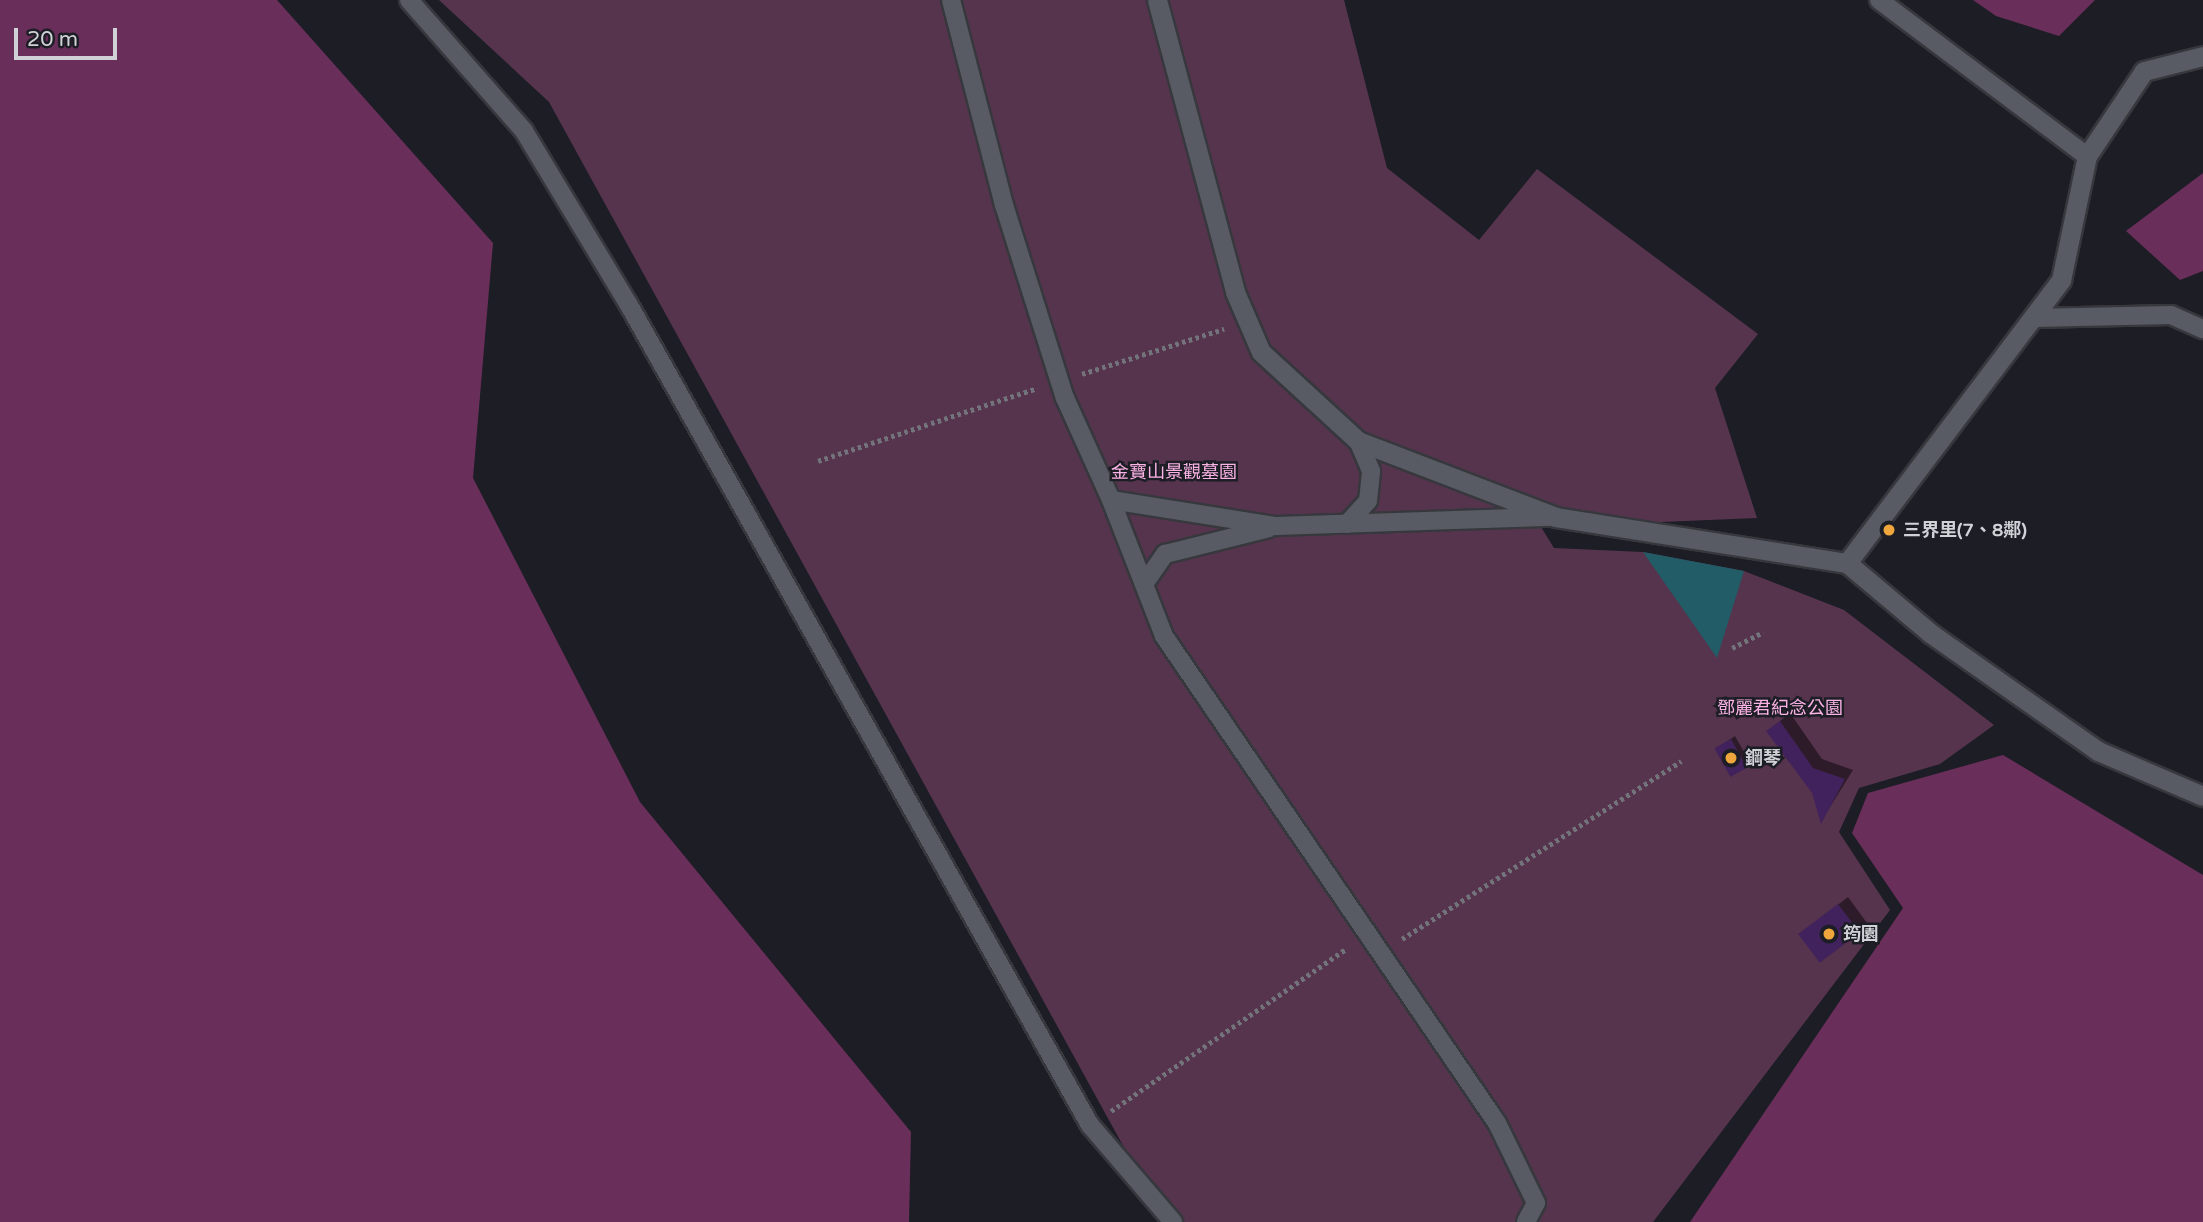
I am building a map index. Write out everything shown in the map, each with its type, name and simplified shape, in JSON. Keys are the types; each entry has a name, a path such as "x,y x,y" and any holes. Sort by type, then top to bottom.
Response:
{"street":[{"path":"1157,0 1235,292 1261,352 1359,441 1556,517 1847,563 1930,633 2098,751 2203,796"},
{"path":"1847,563 2061,280 2087,156 2144,71 2203,56"}],"lane":[{"path":"409,0 524,131 629,306 1090,1125 1173,1222"},
{"path":"951,0 1004,205 1065,398 1111,500 1164,636 1497,1123 1536,1203 1526,1222"},
{"path":"1878,0 2087,156"},
{"path":"2033,318 2171,315 2203,329"},
{"path":"1348,524 1368,500 1371,471 1359,441"},
{"path":"1111,500 1276,526 1556,517"},
{"path":"1144,584 1165,554 1276,526"}],"path":[{"path":"1732,648 1763,632"},
{"path":"1380,953 1681,761"},
{"path":"1090,1125 1368,934"}],"green space":[{"name":"金寶山景觀墓園","path":"439,0 1344,0 1387,168 1479,240 1537,169 1758,334 1715,388 1757,518 1541,527 1554,548 1643,552 1744,571 1844,610 1994,725 1940,764 1859,788 1839,832 1890,910 1653,1222 1165,1222 549,102"}],"shaded area":[{"path":"0,0 277,0 493,243 473,478 640,802 911,1132 909,1222 0,1222"},
{"path":"1973,0 2095,0 2059,36 1996,16"},
{"path":"2203,173 2203,271 2180,280 2126,231"},
{"path":"2003,755 2203,875 2203,1222 1690,1222 1903,908 1852,833 1868,793"}],"water":[{"path":"1643,552 1744,571 1717,658"}],"building":[{"path":"1780,721 1813,768 1845,779 1821,824 1812,793 1766,731"},
{"name":"鋼琴","path":"1731,739 1747,768 1730,777 1714,748"},
{"name":"筠園","path":"1838,904 1860,933 1820,963 1798,934"}],"place":[{"name":"三界里(7、8鄰)","path":"1889,530"},
{"name":"鋼琴","path":"1731,758"},
{"name":"筠園","path":"1829,934"}],"park label":[{"name":"鄧麗君紀念公園","path":"1780,708"}]}
